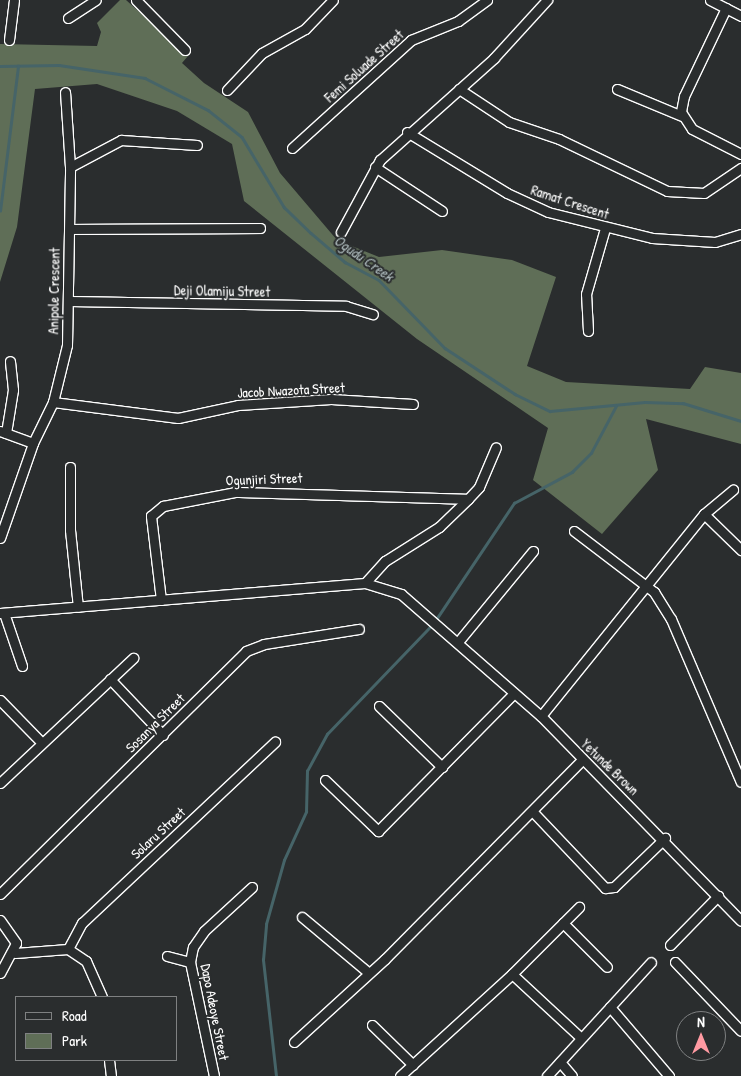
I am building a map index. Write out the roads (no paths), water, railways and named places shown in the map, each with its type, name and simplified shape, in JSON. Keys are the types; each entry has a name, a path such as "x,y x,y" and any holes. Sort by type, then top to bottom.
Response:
{"street":[{"path":"9,40 14,0"},
{"path":"68,18 96,0"},
{"path":"136,0 185,50"},
{"path":"228,90 257,57 305,29 333,0"},
{"name":"Femi Soluade Street","path":"292,148 411,40 458,21 487,0"},
{"path":"341,232 375,167 407,132 459,89 517,36 547,0"},
{"path":"710,0 741,16"},
{"path":"682,116 684,96 726,8"},
{"path":"459,89 509,122 559,139 667,191 704,193 741,168"},
{"path":"617,89 682,116 692,129 741,154"},
{"name":"Anipole Crescent","path":"0,538 33,443 53,402 67,345 70,301 70,167 65,92"},
{"name":"Ramat Crescent","path":"407,132 521,200 606,228 694,241 725,241 741,234"},
{"path":"70,167 121,140 197,145"},
{"path":"375,167 442,212"},
{"path":"70,230 260,228"},
{"path":"588,331 586,294 606,228"},
{"name":"Deji Olamiju Street","path":"70,301 346,306 373,314"},
{"path":"10,361 13,390 3,432 33,443"},
{"name":"Jacob Nwazota Street","path":"53,402 178,418 238,405 331,399 413,404"},
{"path":"22,666 2,613 366,583 385,562 439,527 468,500 479,487 496,447"},
{"path":"70,467 70,530 78,606"},
{"path":"541,716 610,635 645,584 704,514 733,490"},
{"name":"Ogunjiri Street","path":"161,600 152,516 164,506 235,492 307,491 468,500"},
{"path":"704,514 741,550"},
{"path":"574,531 645,584 670,619 741,782"},
{"path":"456,640 533,551"},
{"name":"Yetunde Brown","path":"366,583 401,594 456,640 513,694 541,716 582,760 665,838 718,896 737,909 741,921"},
{"name":"Sosanya Street","path":"0,894 246,651 264,644 359,629"},
{"path":"0,783 133,658"},
{"path":"110,679 163,735"},
{"path":"325,780 378,830 513,694"},
{"path":"0,700 42,742"},
{"path":"379,706 442,767"},
{"name":"Solaru Street","path":"68,949 82,923 275,742"},
{"path":"294,1042 369,973 533,812 582,760"},
{"path":"533,812 605,888 614,887 665,838"},
{"name":"Dapo Adeoye Street","path":"214,1076 190,962 193,947 204,931 252,886"},
{"path":"670,945 718,896"},
{"path":"400,1076 512,974 579,907"},
{"path":"302,917 369,973"},
{"path":"0,920 15,937 15,953 0,973"},
{"path":"563,923 607,967"},
{"path":"15,953 68,949 86,960 102,996"},
{"path":"167,956 190,962"},
{"path":"547,1076 580,1036 652,962"},
{"path":"675,962 741,1031"},
{"path":"512,974 580,1036"},
{"path":"610,1007 669,1076"},
{"path":"372,1025 413,1064"},
{"path":"109,1061 111,1076"},
{"path":"560,1062 572,1076"}],"waterway":[{"name":"Ogudu Creek","path":"0,66 59,65 145,78 208,110 242,137 284,207 311,233 345,262 379,280 445,348 515,394 550,411 645,402 683,403 741,421"},
{"path":"0,211 18,66"},
{"path":"435,621 514,503 572,472 591,453 616,406"},
{"path":"276,1076 263,960 266,924 284,860 306,812 307,771 327,734 432,625"}]}
